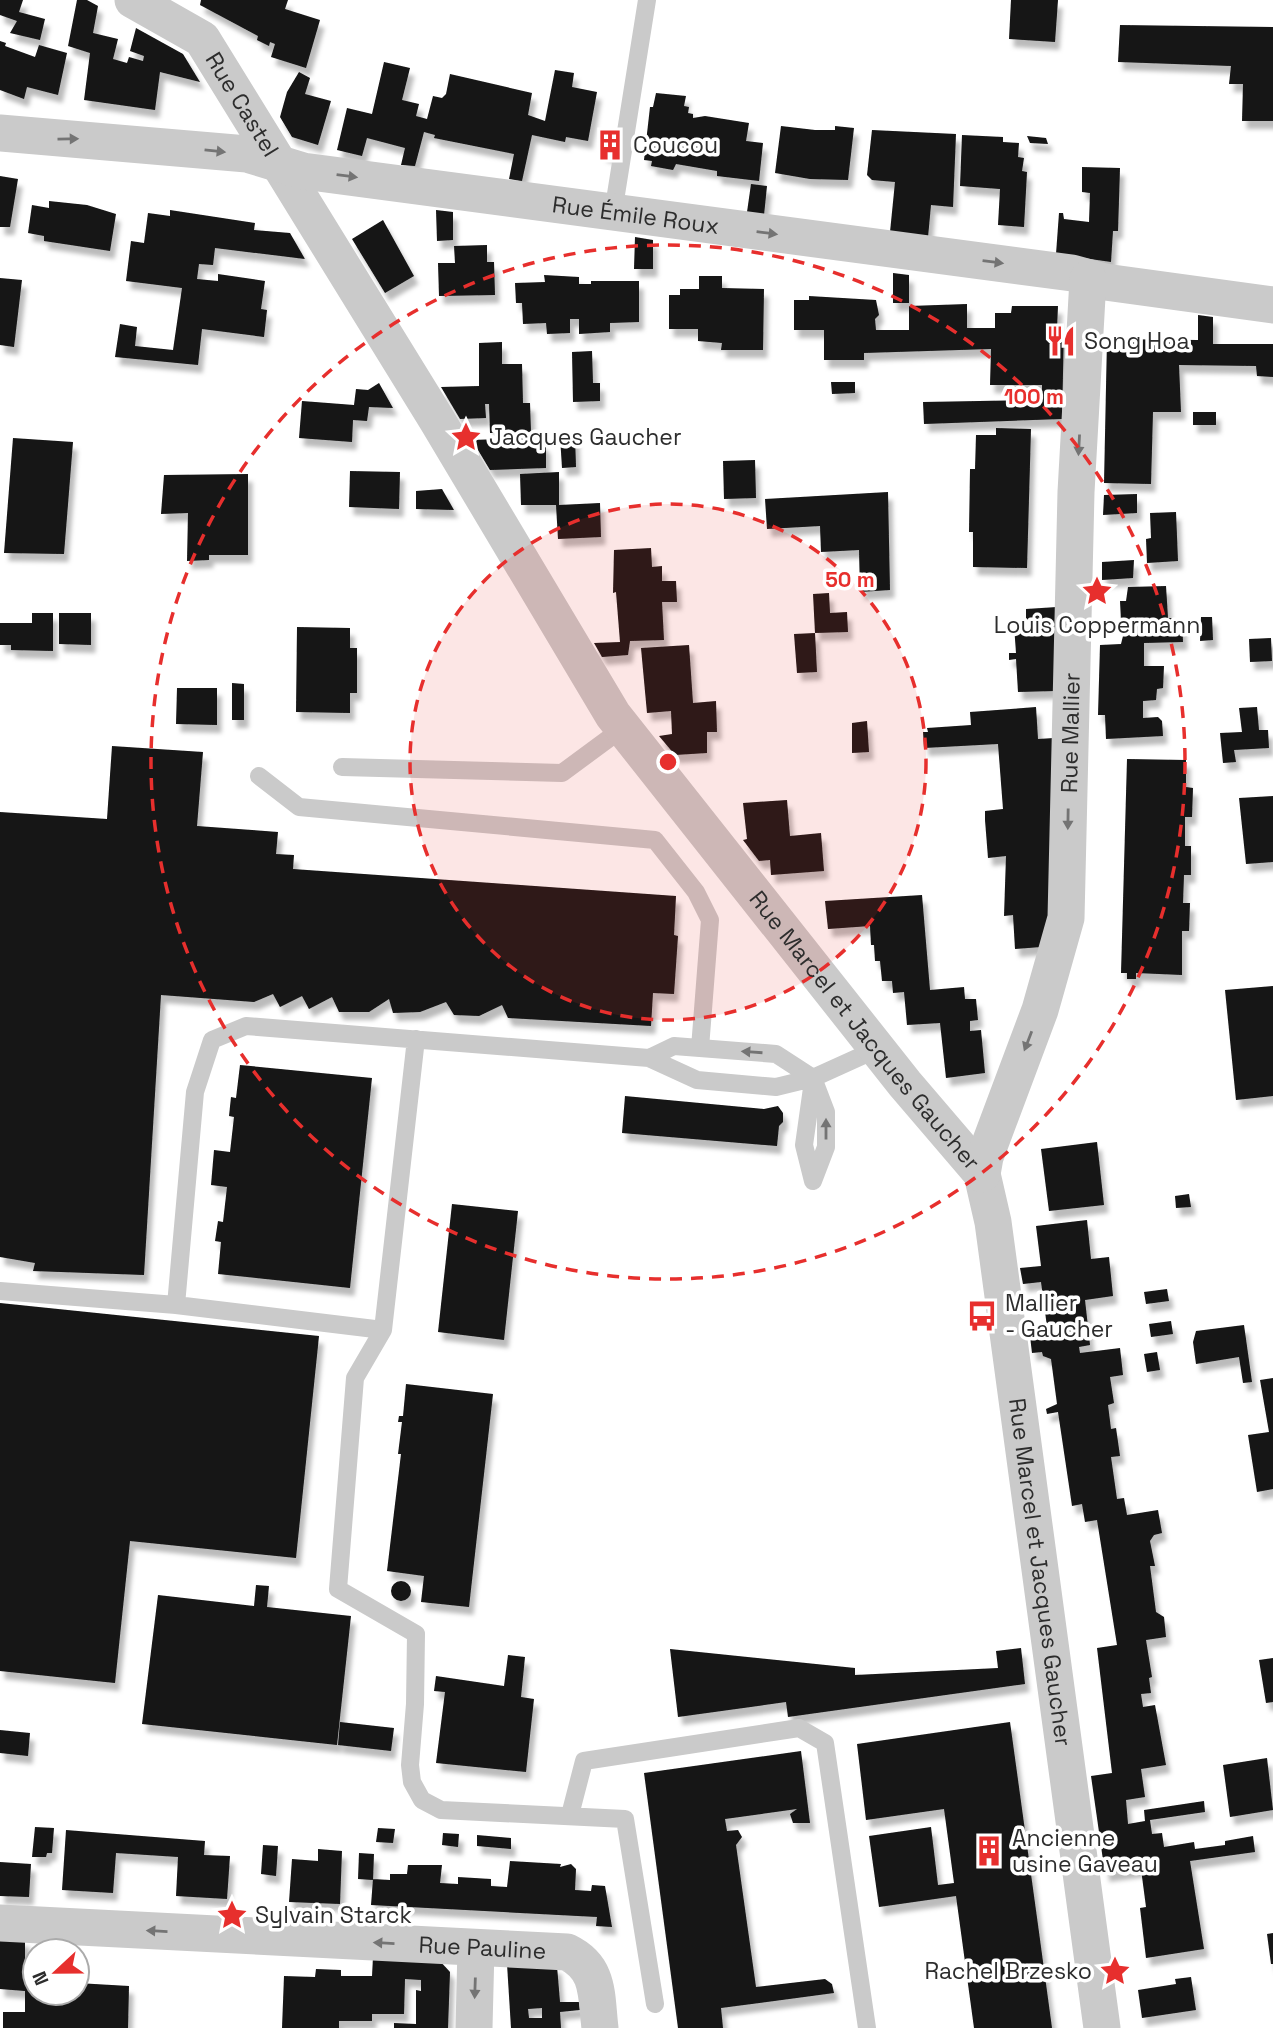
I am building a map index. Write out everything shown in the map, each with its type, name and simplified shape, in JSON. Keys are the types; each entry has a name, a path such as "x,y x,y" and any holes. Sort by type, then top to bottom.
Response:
{"street":[{"name":"Rue Castel","path":"133,0 202,39 281,163"},
{"name":"Rue Émile Roux","path":"0,133 247,154 303,171 1072,273 1088,279 1273,305"},
{"name":"Rue Marcel et Jacques Gaucher","path":"281,163 300,201 623,728 877,1049 982,1174 993,1222 1102,2028"},
{"name":"Rue Mallier","path":"982,1174 985,1157 1040,1010 1066,918 1076,492 1088,279"},
{"name":"Rue Pauline","path":"0,1923 567,1952 584,1960 593,1975 600,2028"},
{"path":"474,2028 477,1948"}],"lane":[{"path":"613,213 647,0"},
{"path":"342,767 562,773 623,728"},
{"path":"259,776 299,807 654,840 696,892 710,920 700,1048"},
{"path":"176,1305 195,1091 212,1040 246,1026 649,1058 697,1080 776,1087 813,1078 877,1049"},
{"path":"416,1039 383,1330 355,1378 338,1589 416,1634 415,1704 410,1765 412,1782 422,1800 441,1810 625,1819 655,2004"},
{"path":"649,1058 674,1046 776,1054 813,1078"},
{"path":"0,1291 176,1305 383,1330"},
{"path":"570,1815 584,1761 800,1728 825,1743 867,2028"}],"building":[{"path":"0,0 23,0 19,12 45,19 40,40 10,33 17,21 0,15"},
{"path":"77,0 87,0 98,6 93,33 118,39 113,59 127,63 129,57 143,61 144,56 130,51 136,28 183,54 200,82 160,72 155,110 84,100 90,53 68,46"},
{"path":"201,0 288,0 285,9 320,20 306,68 271,57 275,44 270,42 269,46 257,40 258,36 200,5"},
{"path":"1011,0 1058,0 1055,42 1009,39"},
{"path":"1120,25 1273,27 1273,121 1242,121 1243,84 1229,84 1231,66 1118,62"},
{"path":"0,41 6,43 5,46 35,57 39,45 67,53 58,95 27,87 24,99 0,90"},
{"path":"384,62 410,68 402,100 419,104 416,116 427,119 433,96 442,98 446,94 450,74 532,93 528,115 545,121 555,70 574,73 572,87 597,92 588,141 566,137 565,142 532,135 522,181 509,179 514,154 434,138 435,135 424,132 415,166 401,165 405,148 367,138 362,156 337,150 347,108 372,114"},
{"path":"299,72 310,78 305,94 331,101 318,145 292,137 280,117 287,92"},
{"path":"656,93 686,96 684,106 689,107 688,113 693,114 693,118 705,116 749,123 746,141 763,143 759,181 717,176 717,171 676,164 673,170 651,166 652,161 644,160 650,107 653,107"},
{"path":"781,126 815,130 835,130 835,126 854,128 848,180 810,179 775,173"},
{"path":"872,130 956,134 953,207 931,205 928,237 890,232 895,182 872,180 867,175"},
{"name":"Coucou","path":"605,134 618,136 614,156 602,154"},
{"path":"962,135 1003,137 1003,142 1019,143 1018,157 1024,158 1022,171 1027,172 1024,227 998,225 1000,189 960,186"},
{"path":"1027,136 1046,138 1048,144 1030,143"},
{"path":"1082,167 1120,168 1118,231 1113,231 1111,262 1056,254 1059,213 1063,213 1064,219 1089,222 1090,193 1082,192"},
{"path":"0,176 18,179 10,227 0,227"},
{"path":"751,184 767,186 764,215 747,212"},
{"path":"49,201 87,205 116,214 110,251 44,241 44,236 28,233 32,205 49,208"},
{"path":"170,210 255,223 254,230 290,233 305,259 215,248 213,265 199,264 197,279 218,281 218,274 265,281 261,309 267,310 264,337 202,329 198,365 115,357 120,324 137,327 135,346 173,350 182,288 126,281 131,241 144,243 148,213 170,216"},
{"path":"436,210 453,212 453,240 437,241"},
{"path":"383,220 414,276 385,293 352,239"},
{"path":"635,237 653,240 653,269 634,269"},
{"path":"487,245 487,262 494,262 495,295 439,296 438,263 455,263 454,246"},
{"path":"893,273 909,275 909,303 893,303"},
{"path":"544,275 579,277 579,284 591,284 591,281 639,281 639,322 610,323 610,332 579,334 579,319 570,319 570,333 547,334 546,323 523,324 522,303 516,303 515,283 545,282"},
{"path":"699,276 722,276 722,288 764,289 763,350 721,350 722,343 698,341 698,329 669,329 669,295 680,295 680,289 699,289"},
{"path":"0,278 22,280 14,347 0,345"},
{"path":"809,296 876,300 879,315 875,319 876,330 909,330 909,306 967,304 967,328 995,328 995,313 1011,313 1012,306 1058,306 1057,328 1064,328 1062,419 924,424 923,402 1042,400 1042,385 990,385 991,349 864,353 864,360 824,360 824,330 794,330 794,300 809,300"},
{"path":"1198,315 1213,317 1213,344 1273,344 1273,377 1257,376 1256,366 1179,365 1181,412 1153,412 1151,484 1104,483 1107,339 1198,340"},
{"path":"502,342 502,364 522,364 523,403 530,403 531,432 490,433 489,404 485,404 486,418 460,419 441,387 479,386 479,343"},
{"path":"592,351 593,383 600,383 600,401 573,402 572,352"},
{"path":"831,382 855,382 855,393 832,394"},
{"path":"379,383 393,408 369,407 367,421 353,420 352,442 299,438 302,401 354,405 356,389 368,390"},
{"path":"1193,412 1216,412 1216,425 1193,425"},
{"path":"996,428 1031,429 1027,568 973,567 973,532 969,532 970,469 975,469 976,435 996,435"},
{"path":"560,436 575,436 576,467 562,468"},
{"path":"13,438 73,442 64,554 4,553"},
{"path":"525,438 525,443 542,442 546,447 546,468 490,470 472,440"},
{"path":"755,460 756,498 724,499 723,461"},
{"path":"350,471 400,472 399,509 349,507"},
{"path":"559,472 559,505 600,503 601,537 558,539 556,505 521,505 520,474"},
{"path":"248,474 248,555 209,555 209,560 187,561 188,513 161,514 164,475"},
{"path":"442,489 454,510 416,509 416,491"},
{"path":"888,492 890,590 860,592 859,550 821,552 820,526 767,529 765,499"},
{"path":"1137,494 1137,513 1103,515 1104,495"},
{"path":"1176,512 1178,561 1147,563 1146,539 1151,538 1150,513"},
{"path":"651,548 652,567 662,566 662,581 676,581 677,602 662,602 664,640 630,641 628,655 602,657 594,643 620,642 616,592 613,593 614,550"},
{"path":"1134,560 1133,578 1102,580 1102,562"},
{"path":"1166,586 1168,618 1182,618 1183,642 1144,643 1144,666 1164,666 1163,688 1157,689 1156,700 1143,701 1143,718 1158,717 1162,721 1163,736 1106,739 1105,715 1098,715 1100,645 1121,644 1127,620 1121,621 1120,601 1126,601 1128,587"},
{"path":"829,593 830,613 847,612 848,632 815,633 813,594"},
{"path":"1057,607 1055,691 1018,692 1016,659 1009,660 1009,653 1016,653 1014,625 1026,624 1026,609"},
{"path":"32,613 53,613 53,651 11,650 11,645 0,645 0,623 32,623"},
{"path":"59,613 91,613 91,645 59,644"},
{"path":"1201,617 1212,617 1213,640 1200,641"},
{"path":"297,627 350,628 350,648 357,648 357,693 350,693 350,713 296,712"},
{"path":"815,633 817,672 797,673 794,634"},
{"path":"1271,638 1272,661 1250,662 1249,639"},
{"path":"689,645 693,703 716,701 717,732 707,732 707,753 675,755 659,736 672,734 671,711 647,713 641,648"},
{"path":"232,683 244,684 244,720 232,720"},
{"path":"177,688 217,688 217,725 176,724"},
{"path":"1036,707 1038,739 1054,738 1049,912 1041,947 1015,949 1013,915 1004,916 1006,856 988,858 985,811 1003,809 998,744 924,748 923,732 928,732 927,728 971,725 970,712"},
{"path":"1257,707 1259,730 1268,730 1269,748 1234,750 1236,762 1223,763 1220,733 1242,732 1239,708"},
{"path":"867,721 869,752 852,753 852,723"},
{"path":"112,746 203,752 197,826 278,832 276,854 294,855 293,869 676,896 674,935 678,936 674,994 653,993 651,1026 508,1018 502,1005 479,1016 454,1015 446,1002 420,1012 393,1013 389,999 369,1012 339,1012 332,997 309,1009 302,996 280,1007 273,994 254,1002 161,995 144,1275 33,1271 35,1263 0,1257 0,812 107,819"},
{"path":"1127,759 1186,760 1186,787 1193,788 1192,817 1185,817 1185,846 1191,846 1191,875 1184,875 1183,903 1190,903 1189,931 1182,931 1182,975 1136,973 1136,979 1127,979 1127,973 1121,973"},
{"path":"1273,796 1273,862 1246,864 1239,798"},
{"path":"787,800 790,836 821,833 824,871 771,875 770,860 759,861 743,840 747,839 743,803"},
{"path":"922,895 930,990 964,987 965,999 976,999 978,1020 970,1021 970,1031 981,1030 985,1073 946,1078 940,1023 907,1025 904,992 893,993 892,981 882,981 880,961 875,961 874,945 871,945 870,926 828,929 825,901"},
{"path":"1273,986 1273,1096 1236,1100 1225,990"},
{"path":"240,1065 372,1078 350,1288 218,1274 221,1242 215,1241 218,1221 223,1222 227,1187 211,1185 214,1150 230,1152 234,1117 229,1116 231,1097 236,1098"},
{"path":"625,1096 764,1109 778,1106 783,1113 783,1122 779,1126 777,1146 622,1133"},
{"path":"1097,1142 1104,1205 1049,1211 1041,1149"},
{"path":"1189,1194 1191,1207 1176,1208 1175,1196"},
{"path":"452,1204 518,1211 504,1340 438,1332"},
{"path":"1087,1220 1091,1259 1109,1257 1113,1296 1085,1300 1090,1345 1079,1347 1080,1353 1120,1348 1123,1375 1110,1377 1114,1403 1108,1405 1111,1429 1116,1428 1120,1456 1111,1457 1117,1499 1124,1498 1127,1515 1158,1510 1162,1533 1154,1535 1150,1541 1155,1566 1150,1566 1156,1612 1164,1617 1166,1637 1146,1640 1152,1677 1149,1678 1151,1693 1141,1694 1143,1707 1155,1705 1166,1765 1141,1769 1145,1797 1126,1800 1128,1824 1145,1821 1144,1810 1204,1801 1205,1812 1150,1820 1152,1834 1162,1833 1164,1847 1194,1842 1195,1849 1225,1845 1225,1841 1253,1836 1255,1852 1190,1861 1204,1949 1146,1958 1140,1908 1146,1907 1141,1869 1105,1874 1091,1776 1112,1773 1097,1648 1117,1645 1097,1520 1085,1522 1082,1504 1072,1506 1058,1412 1047,1414 1046,1409 1057,1404 1051,1359 1043,1356 1042,1352 1032,1353 1030,1336 1048,1334 1041,1282 1023,1284 1020,1268 1041,1266 1036,1226"},
{"path":"1167,1289 1169,1301 1146,1304 1144,1292"},
{"path":"0,1303 319,1336 296,1558 130,1541 115,1683 0,1671"},
{"path":"1171,1321 1173,1334 1151,1337 1149,1324"},
{"path":"1244,1325 1252,1382 1243,1383 1239,1357 1196,1364 1193,1342 1196,1331"},
{"path":"1157,1352 1160,1370 1147,1372 1144,1354"},
{"path":"1273,1378 1273,1489 1257,1492 1248,1435 1269,1432 1260,1380"},
{"path":"406,1384 493,1394 469,1607 421,1602 424,1576 387,1571 401,1454 398,1454 402,1422 398,1422 399,1416 403,1416"},
{"path":"401,1581 408,1584 411,1591 408,1598 401,1601 394,1598 391,1591 394,1584"},
{"path":"256,1585 269,1586 267,1607 351,1616 337,1745 142,1724 158,1595 254,1606"},
{"path":"1021,1648 1025,1684 788,1717 786,1702 678,1717 670,1649 855,1668 855,1675 998,1668 996,1651"},
{"path":"508,1655 525,1657 521,1697 534,1699 526,1772 436,1763 445,1692 434,1691 436,1676 504,1686"},
{"path":"1273,1658 1273,1702 1266,1703 1259,1660"},
{"path":"340,1722 394,1728 391,1751 338,1745"},
{"name":"Ancienne usine Gaveau","path":"1010,1722 1052,2028 974,2028 956,1896 879,1907 869,1836 931,1827 938,1885 954,1883 944,1809 866,1820 857,1744"},
{"path":"0,1730 30,1733 28,1756 0,1753"},
{"path":"801,1751 810,1823 793,1823 790,1814 797,1809 725,1819 727,1831 738,1830 742,1837 736,1845 756,1987 825,1979 832,1984 834,1993 721,2008 723,2028 678,2028 644,1773"},
{"path":"1267,1758 1273,1810 1230,1817 1223,1765"},
{"path":"35,1827 54,1828 52,1853 47,1853 46,1857 32,1857"},
{"path":"378,1828 395,1829 393,1843 376,1842"},
{"path":"66,1830 205,1841 204,1855 230,1856 227,1899 176,1896 178,1857 116,1853 113,1893 62,1890"},
{"path":"443,1833 459,1834 458,1847 442,1845"},
{"path":"477,1835 511,1838 511,1849 477,1846"},
{"path":"263,1845 278,1846 276,1876 261,1874"},
{"path":"318,1849 342,1851 340,1904 289,1902 292,1859 318,1861"},
{"path":"359,1853 374,1854 373,1880 358,1879"},
{"path":"510,1861 561,1864 560,1867 571,1864 576,1869 575,1890 591,1891 592,1885 605,1886 612,1927 596,1926 597,1917 371,1905 373,1879 390,1880 390,1874 407,1874 408,1865 442,1865 440,1883 458,1884 458,1877 491,1879 491,1886 507,1887"},
{"path":"0,1862 31,1864 29,1897 0,1896"},
{"path":"1273,1933 1273,1964 1271,1964 1267,1934"},
{"path":"0,1938 21,1939 21,1991 0,1989"},
{"path":"373,1957 439,1960 450,1972 448,2028 394,2028 394,2023 416,2024 416,1990 421,1991 421,1980 405,1979 404,2014 372,2014 372,2021 339,2021 339,2028 282,2028 284,1976 315,1977 316,1969 341,1970 341,1976 372,1976"},
{"path":"507,1964 557,1966 560,2002 579,2002 580,2010 560,2012 561,2028 511,2028","holes":["542,2008 542,2018 529,2018 528,2009"]},
{"path":"1191,1977 1196,2010 1142,2018 1138,1990 1176,1984 1175,1979"},
{"path":"91,1984 129,1986 128,2028 3,2028 3,2012 25,2012 25,2007 91,2007"}],"place":[{"name":"Coucou","path":"610,145"},
{"name":"Song Hoa","path":"1061,341"},
{"name":"Jacques Gaucher","path":"466,437"},
{"name":"Louis Coppermann","path":"1097,591"},
{"name":"Mallier - Gaucher","path":"982,1316"},
{"name":"Ancienne usine Gaveau","path":"989,1851"},
{"name":"Sylvain Starck","path":"232,1915"},
{"name":"Rachel Brzesko","path":"1115,1971"}]}
